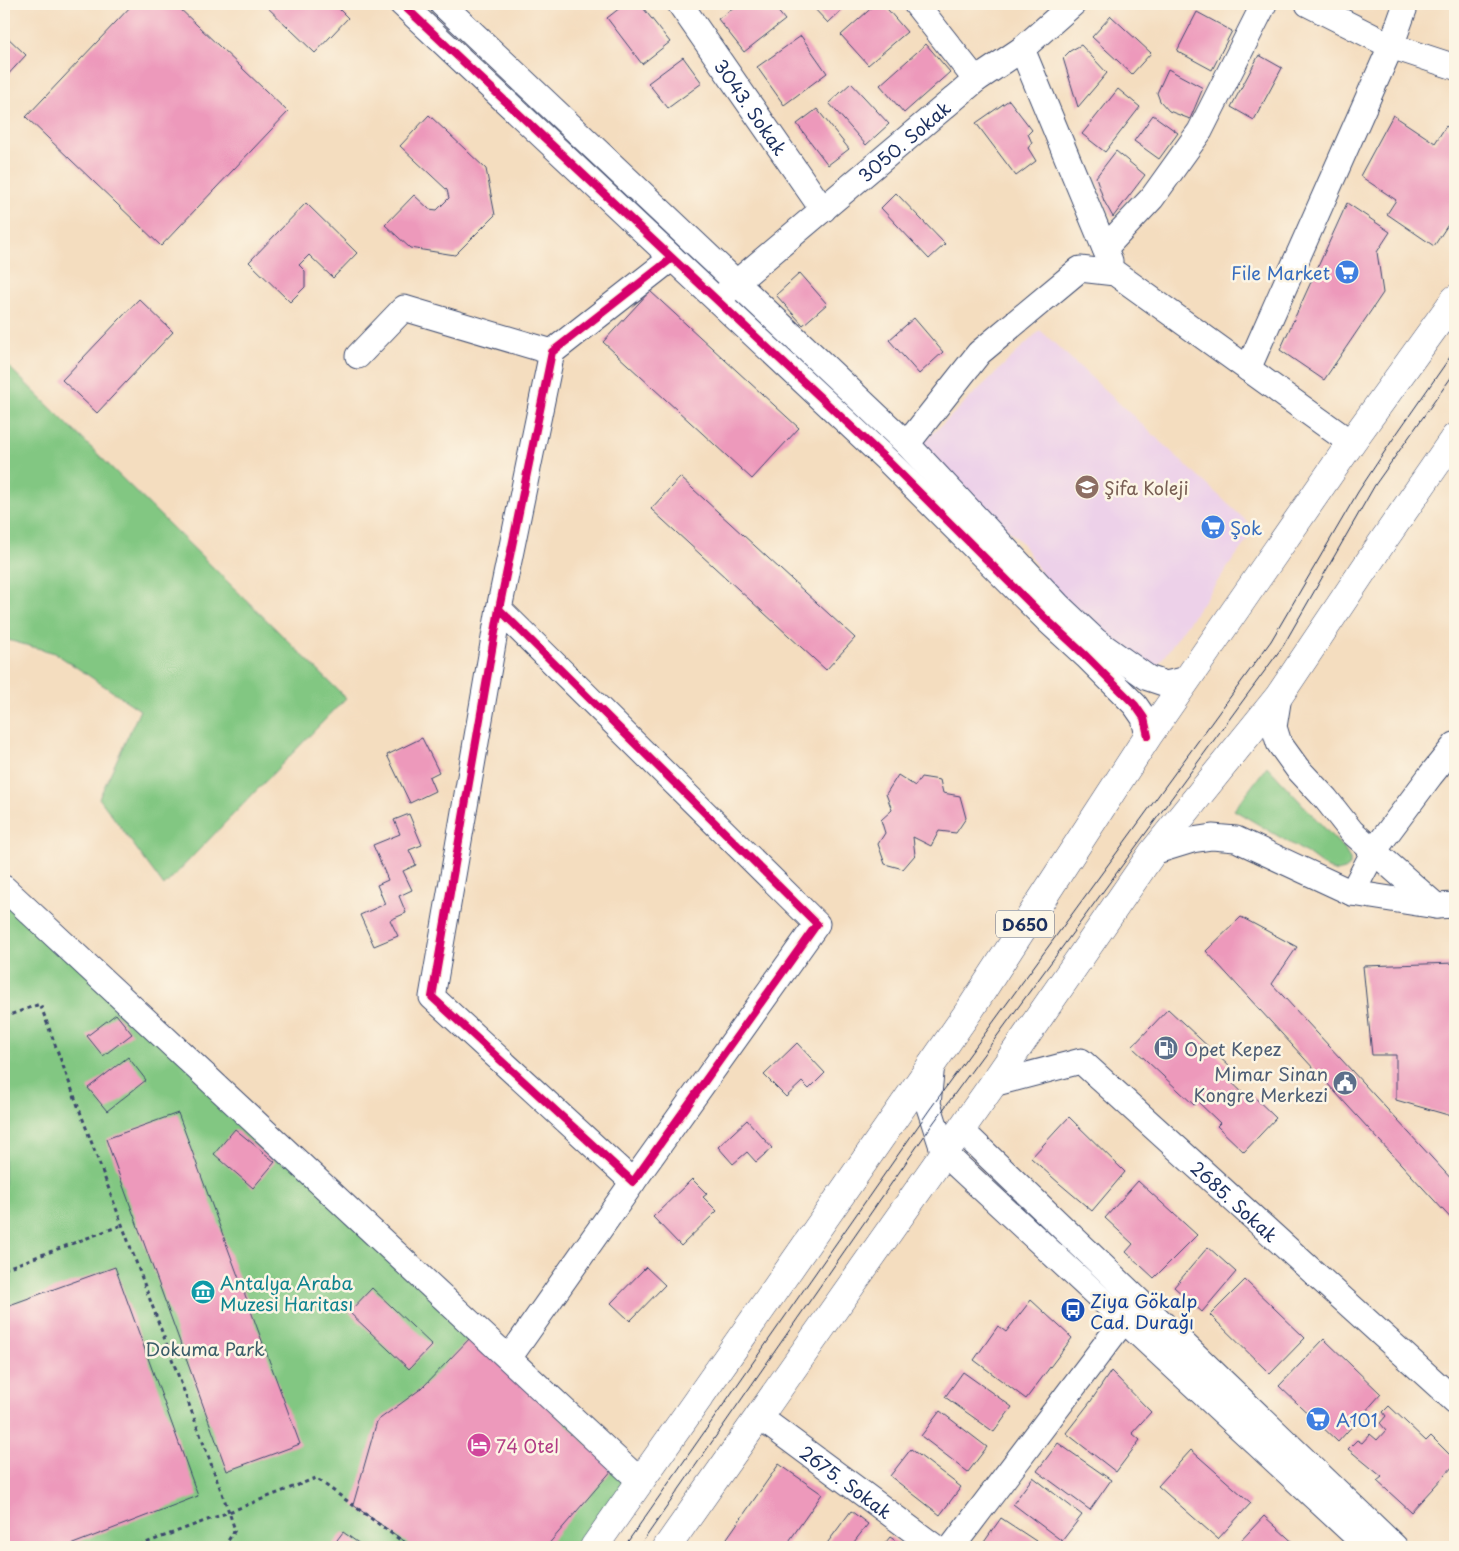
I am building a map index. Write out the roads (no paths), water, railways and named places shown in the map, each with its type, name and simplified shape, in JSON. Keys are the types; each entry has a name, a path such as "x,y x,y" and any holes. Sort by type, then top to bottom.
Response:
{"highway":[{"name":"D650","path":"594,1547 970,1008 1148,736 1351,443 1455,299"},
{"path":"667,1547 961,1130 1153,852 1279,696 1455,437"}],"street":[{"path":"402,4 888,462 1046,619 1091,648 1148,678 1166,684 1188,679"},
{"path":"442,4 908,444 1058,605 1136,705 1144,718 1148,736"},
{"name":"3043. Sokak","path":"680,4 823,210"},
{"path":"916,4 976,80"},
{"name":"3050. Sokak","path":"719,301 737,282 976,80 1022,49 1073,4"},
{"path":"1105,248 1152,198 1200,132 1264,4"},
{"path":"1308,4 1392,46 1455,67"},
{"path":"1248,369 1392,46 1406,4"},
{"path":"1022,49 1115,273"},
{"path":"633,1182 432,997 499,609 552,352 672,258"},
{"path":"908,444 979,352 1080,269 1115,273 1351,443"},
{"path":"358,356 404,308 552,352"},
{"path":"499,609 817,924 509,1358"},
{"path":"1279,696 1274,727 1279,743 1297,768 1326,799 1352,832 1446,906"},
{"path":"1352,893 1374,851 1455,745"},
{"path":"1153,852 1192,840 1212,837 1236,839 1352,893 1446,906"},
{"path":"4,888 640,1481"},
{"name":"2685. Sokak","path":"993,1084 1081,1061 1455,1401"},
{"path":"932,1063 928,1104 944,1153 1368,1547"},
{"path":"961,1130 1396,1547"},
{"path":"952,1547 1124,1320"},
{"name":"2675. Sokak","path":"758,1416 935,1547"}],"tram line":[{"path":"624,1547 930,1109 1271,641 1358,492 1455,350"},
{"path":"639,1547 934,1122 1283,646 1375,485 1455,372"}],"place":[{"name":"File Market","path":"1347,272"},
{"name":"Şifa Koleji","path":"1087,487"},
{"name":"Şok","path":"1213,527"},
{"name":"Opet Kepez","path":"1166,1048"},
{"name":"Mimar Sinan Kongre Merkezi","path":"1345,1083"},
{"name":"Antalya Araba Muzesi Haritası","path":"203,1292"},
{"name":"Ziya Gökalp Cad. Durağı","path":"1073,1310"},
{"name":"A101","path":"1318,1419"},
{"name":"74 Otel","path":"479,1445"}],"park label":[{"name":"Dokuma Park","path":"205,1348"}]}
